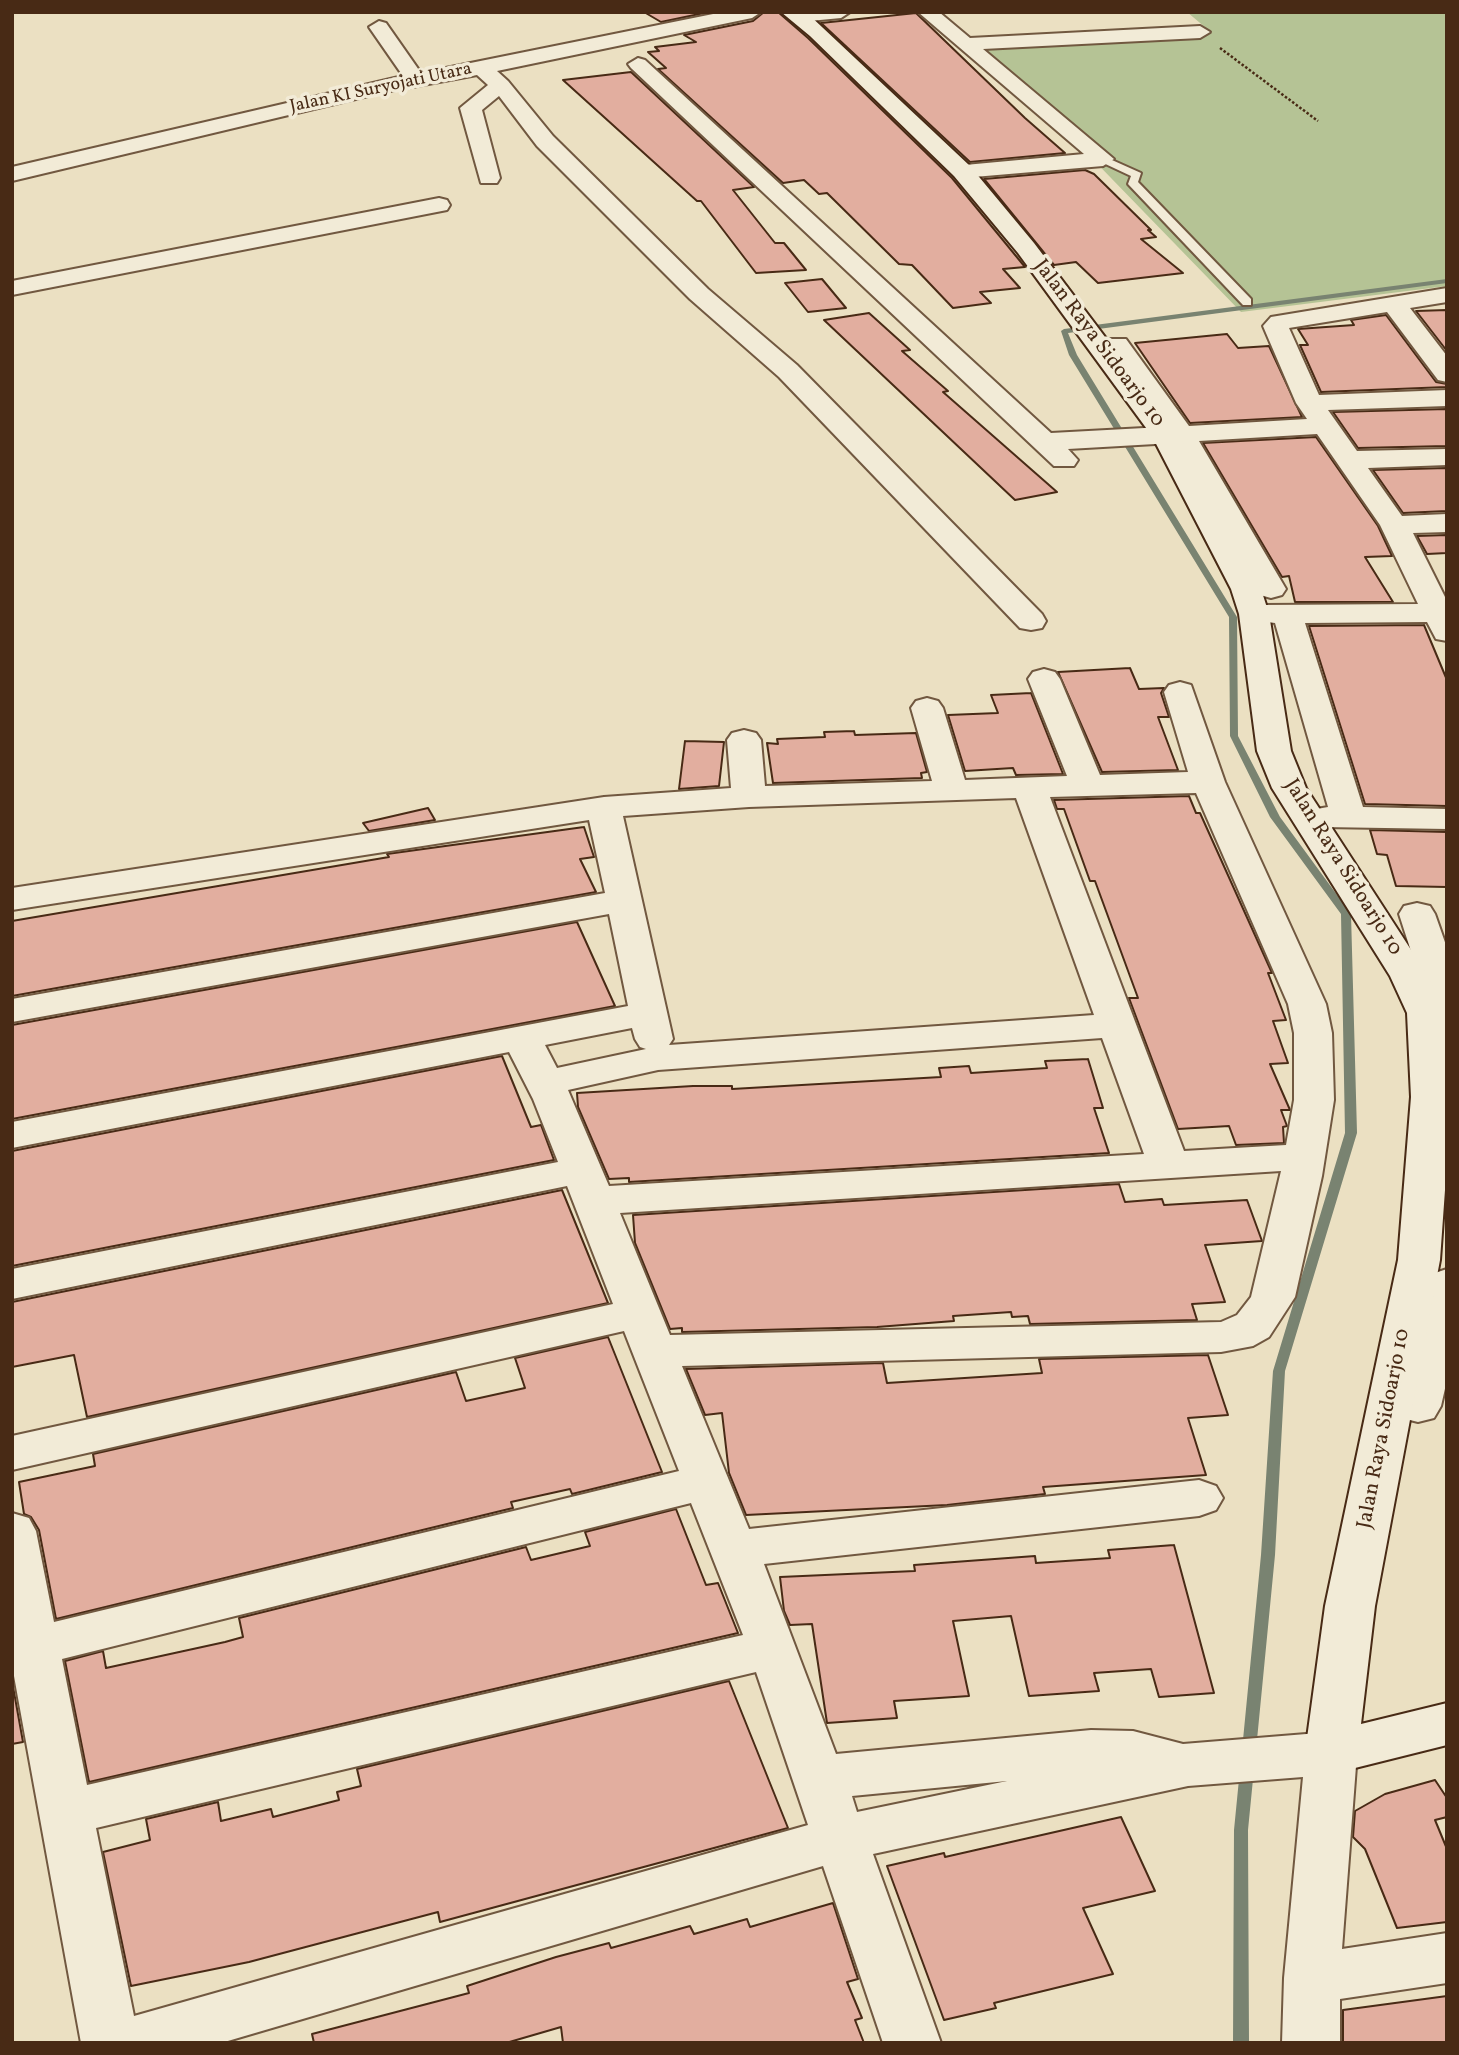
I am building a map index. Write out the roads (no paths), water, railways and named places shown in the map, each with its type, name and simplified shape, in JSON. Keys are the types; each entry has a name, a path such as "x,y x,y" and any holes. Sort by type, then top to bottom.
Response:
{"street":[{"name":"Jalan KI Suryojati Utara","path":"12,174 416,80 752,12"},
{"path":"794,14 841,12"},
{"path":"927,12 1103,159"},
{"path":"964,44 1200,32 1173,12"},
{"name":"Jalan Raya Sidoarjo 10","path":"794,14 962,172 1026,248 1164,435 1264,601 1274,751 1289,788 1409,976 1426,1013 1431,1097 1438,1126 1419,1260 1419,1406 1350,1606 1308,1755 1311,2043"},
{"path":"379,27 416,80"},
{"path":"638,64 1054,451 1102,437 1164,435 1447,398"},
{"path":"481,68 501,85 545,141 699,294 788,372 1031,621"},
{"path":"489,178 471,108 501,85"},
{"path":"962,172 1103,159"},
{"path":"12,288 439,205"},
{"path":"1349,817 1264,601 1437,611 1394,524 1316,415 1277,323 1447,295"},
{"path":"1394,303 1447,374"},
{"path":"1348,460 1447,457"},
{"path":"1394,524 1447,523"},
{"path":"1044,679 1087,785"},
{"path":"12,1453 647,1332 1237,1335 1253,1326 1273,1297 1303,1157 1314,1100 1313,1033 1307,1004 1208,782 1180,692"},
{"path":"927,708 952,791"},
{"path":"744,740 749,797"},
{"path":"12,899 604,807 749,797 1208,782"},
{"path":"1028,787 1168,1164"},
{"path":"604,807 658,1058"},
{"path":"1307,817 1447,819"},
{"path":"12,1011 624,900"},
{"path":"1362,902 1432,917 1447,1004"},
{"path":"12,1135 649,1013"},
{"path":"545,1083 658,1058 1116,1025"},
{"path":"522,1038 545,1083 588,1185 773,1648 912,2043"},
{"path":"12,1284 588,1185 1303,1157"},
{"path":"1419,1406 1447,1284"},
{"path":"35,1646 707,1482"},
{"path":"733,1549 1199,1498"},
{"path":"12,1531 110,2043"},
{"path":"67,1812 773,1648"},
{"path":"131,2043 842,1838 1197,1763 1308,1755 1447,1724"},
{"path":"820,1777 1091,1751 1133,1752 1197,1763"},
{"path":"1312,1978 1447,1958"}],"lane":[{"path":"1103,159 1136,174 1132,182 1247,302"}],"waterway":[{"path":"1249,1750 1268,1555 1279,1371 1351,1133 1346,914 1275,817 1234,736 1233,617 1073,355 1064,331 1447,281"},
{"path":"1241,2043 1241,1830 1247,1769"}]}
